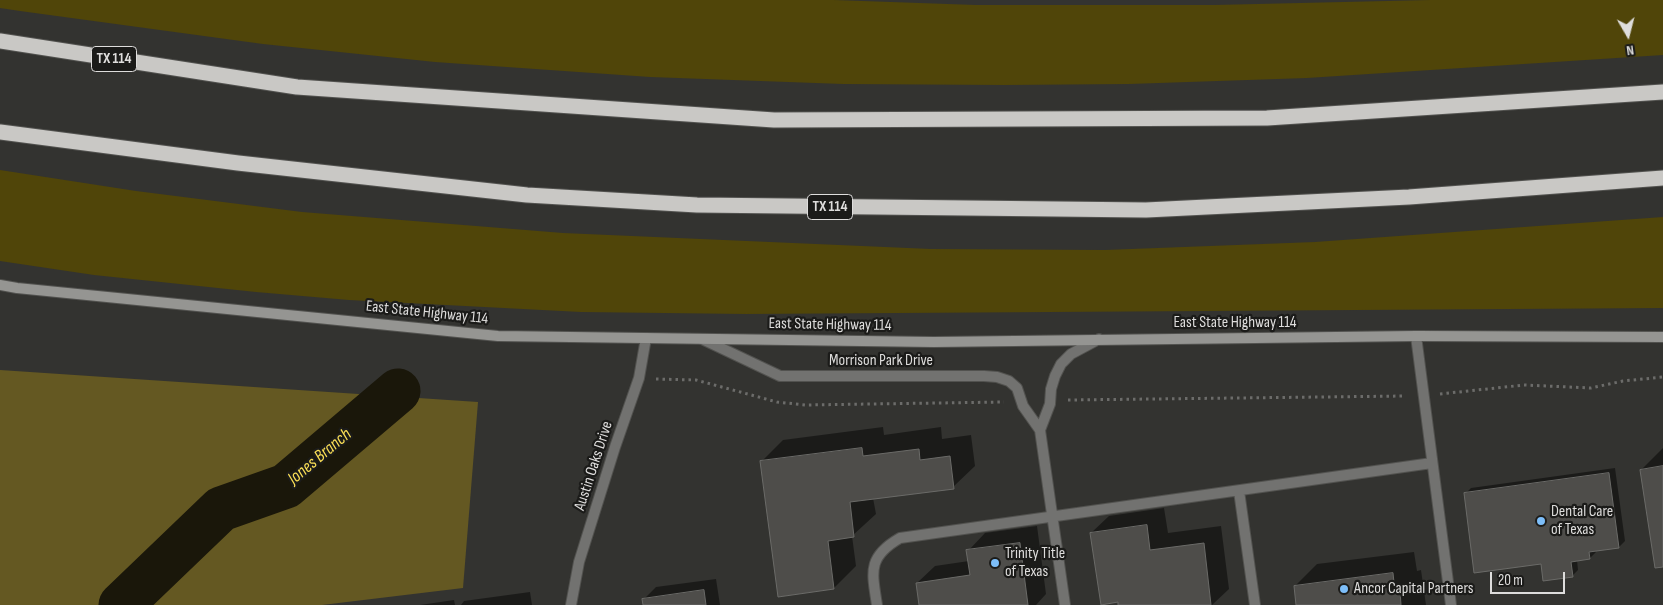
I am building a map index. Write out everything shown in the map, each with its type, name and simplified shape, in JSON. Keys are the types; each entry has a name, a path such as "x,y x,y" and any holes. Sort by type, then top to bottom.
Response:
{"highway":[{"name":"TX 114","path":"0,41 297,86 774,120 1267,118 1663,92"},
{"name":"TX 114","path":"0,132 238,163 527,195 697,205 1146,210 1409,197 1663,178"}],"main road":[{"name":"East State Highway 114","path":"0,285 498,336 934,342 1416,336 1663,337"}],"street":[{"path":"1416,336 1451,605"},
{"name":"Austin Oaks Drive","path":"571,605 579,562 639,378 646,338"},
{"name":"Morrison Park Drive","path":"702,339 780,376 997,377 1009,381 1017,388 1022,401 1040,430 1065,605"},
{"name":"Morrison Park Drive","path":"1040,430 1050,404 1051,389 1055,376 1062,364 1071,354 1099,339"},
{"path":"877,605 872,575 874,561 886,546 900,538 1432,463"},
{"path":"1239,491 1255,605"}],"path":[{"path":"639,378 696,380 777,402 805,405 1022,401"},
{"path":"1050,400 1423,395 1460,393 1524,385 1592,388 1623,381 1663,378"}],"shaded area":[{"path":"0,0 834,0 976,5 1214,5 1430,0 1663,0 1663,55 1307,78 1129,84 843,84 650,77 435,62 263,44 20,11 0,8"},
{"path":"0,170 136,191 302,212 563,233 931,249 1105,250 1315,242 1663,217 1663,308 746,314 581,312 349,300 94,275 0,261"},
{"path":"0,370 478,402 463,588 322,605 0,605"}],"building":[{"path":"862,448 863,456 919,449 920,460 950,456 954,489 850,502 854,537 828,541 834,589 778,597 760,461"},
{"path":"1663,466 1663,567 1655,568 1640,470"},
{"name":"Dental Care of Texas","path":"1609,473 1619,548 1589,552 1590,559 1571,562 1573,577 1543,581 1541,564 1474,573 1464,493"},
{"path":"1147,525 1150,550 1204,543 1211,605 1118,605 1118,602 1101,605 1090,533"},
{"name":"Trinity Title of Texas","path":"1020,543 1028,605 919,605 916,583 970,575 966,550"},
{"name":"Ancor Capital Partners","path":"1393,573 1395,592 1400,591 1401,605 1296,605 1294,586"},
{"path":"704,590 706,605 643,605 642,599"}],"waterway":[{"name":"Jones Branch","path":"121,605 221,509 286,486 398,391"}],"place":[{"name":"Dental Care of Texas","path":"1541,521"},
{"name":"Trinity Title of Texas","path":"995,563"},
{"name":"Ancor Capital Partners","path":"1344,589"}]}
